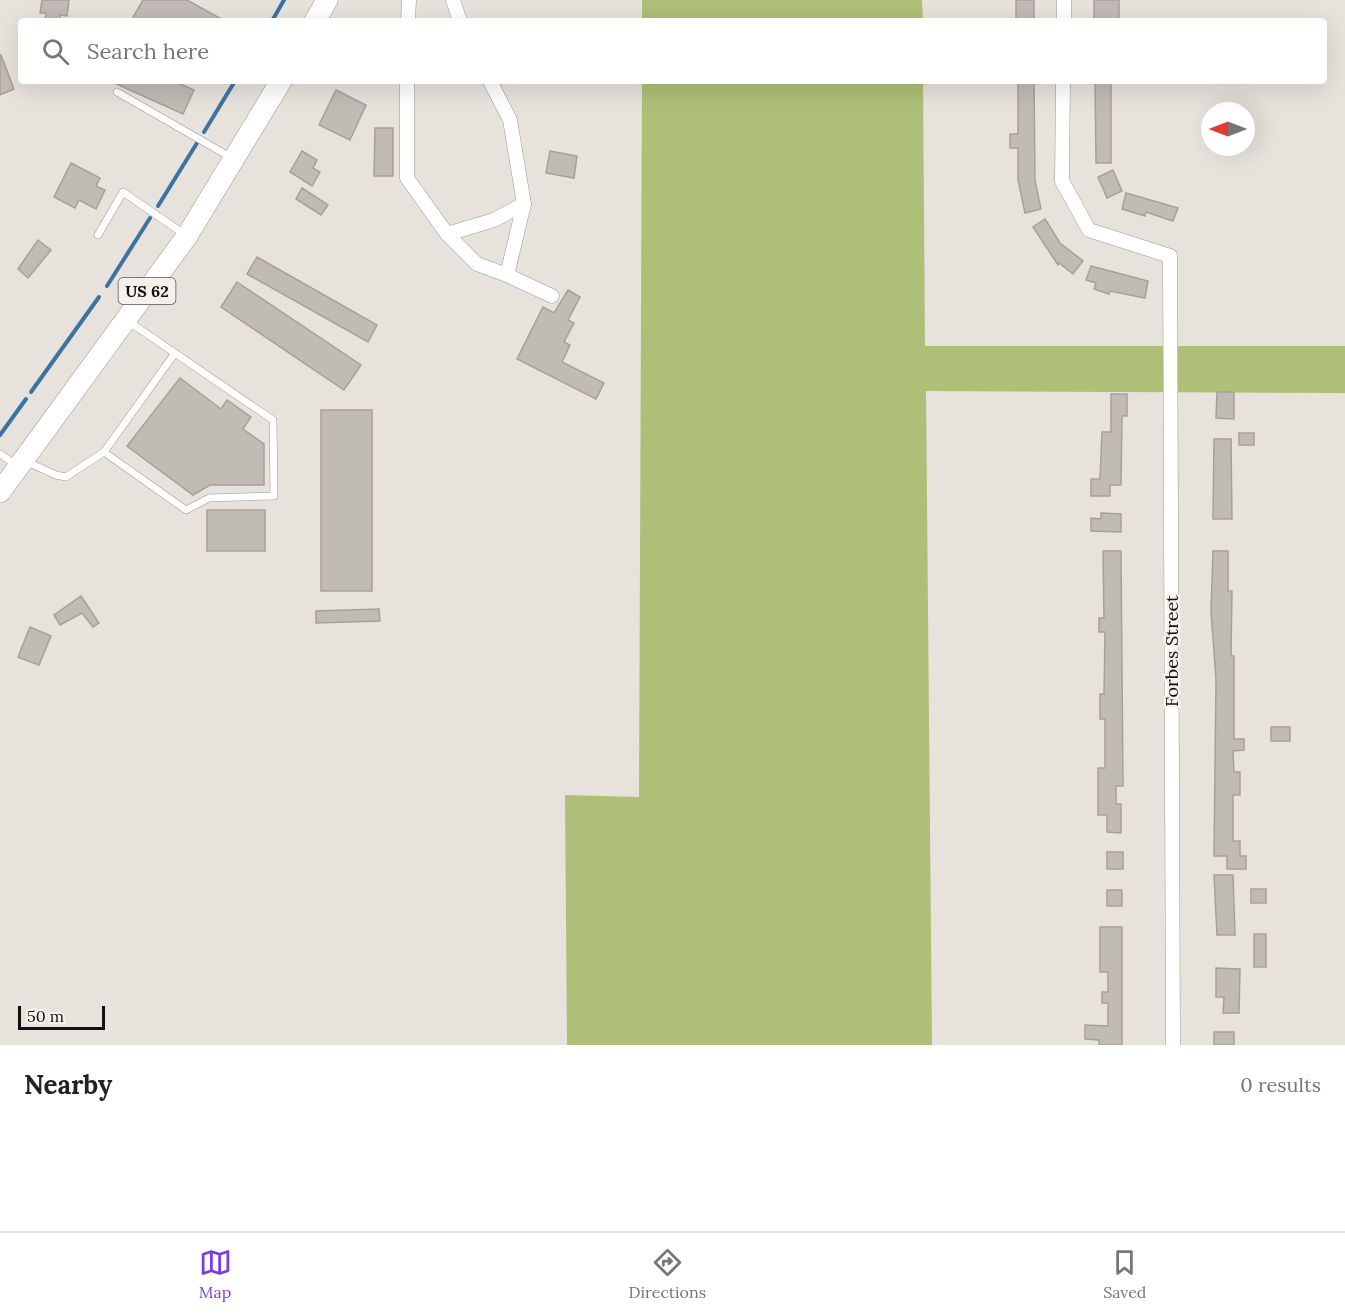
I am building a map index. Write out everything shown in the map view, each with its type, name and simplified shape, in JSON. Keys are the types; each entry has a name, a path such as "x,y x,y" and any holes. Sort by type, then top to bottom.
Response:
{"main road":[{"path":"317,18 327,0"},
{"name":"US 62","path":"0,492 187,236 279,84"}],"street":[{"path":"408,18 409,0"},
{"path":"453,0 459,18"},
{"path":"1064,0 1064,18"},
{"path":"407,84 407,178 447,234 477,264 552,296"},
{"path":"492,84 510,120 524,204 507,275"},
{"name":"Forbes Street","path":"1063,84 1062,181 1089,230 1170,256 1173,1045"},
{"path":"447,234 494,220 524,204"}],"lane":[{"path":"117,92 234,159"},
{"path":"98,235 123,192 187,236"},
{"path":"104,453 186,510 209,498 274,496 273,420 126,320"},
{"path":"0,454 66,477 104,453 175,353"}],"green space":[{"path":"642,0 922,0 923,18 642,18"},
{"path":"642,84 923,84 925,346 1345,346 1345,393 926,391 932,1045 567,1045 565,795 639,797"}],"building":[{"path":"42,0 69,0 67,16 45,18 46,13 40,13"},
{"path":"143,0 187,0 220,18 133,18"},
{"path":"1016,0 1034,0 1034,18 1016,18"},
{"path":"1094,0 1119,0 1119,18 1094,18"},
{"path":"0,56 14,89 0,95"},
{"path":"117,84 180,84 194,90 183,114"},
{"path":"1018,84 1034,84 1035,181 1041,209 1025,213 1018,180 1018,148 1010,148 1010,134 1018,134"},
{"path":"1095,84 1111,84 1111,163 1096,163"},
{"path":"336,90 366,105 350,140 319,125"},
{"path":"375,128 393,128 393,176 374,176"},
{"path":"302,151 317,160 313,168 320,172 312,186 290,172"},
{"path":"550,151 577,156 574,178 546,173"},
{"path":"71,163 100,178 96,186 105,190 96,209 79,200 75,208 54,197"},
{"path":"1113,170 1122,191 1107,198 1098,177"},
{"path":"302,188 328,205 321,215 296,199"},
{"path":"1126,193 1178,208 1173,221 1146,212 1145,216 1122,209"},
{"path":"1045,219 1060,243 1083,261 1073,274 1059,263 1058,265 1033,227"},
{"path":"38,240 51,250 28,278 18,269"},
{"path":"257,257 377,325 368,342 247,274"},
{"path":"1091,266 1148,281 1145,298 1110,291 1109,294 1094,289 1096,283 1086,280"},
{"path":"237,282 361,365 344,390 221,307"},
{"path":"568,290 580,297 568,320 574,323 564,342 570,345 562,362 604,383 596,399 517,359 543,307 554,313"},
{"path":"180,378 221,409 227,400 251,417 243,429 264,444 264,485 210,485 193,495 127,446"},
{"path":"1217,392 1234,392 1234,419 1216,418"},
{"path":"1111,394 1127,394 1127,416 1122,416 1121,485 1110,485 1110,496 1091,496 1091,479 1100,479 1102,432 1111,432"},
{"path":"321,410 372,410 372,591 321,591"},
{"path":"1239,433 1254,433 1254,445 1239,445"},
{"path":"1214,439 1231,439 1232,519 1213,519"},
{"path":"207,510 265,510 265,551 207,551"},
{"path":"1101,513 1121,514 1121,532 1091,531 1091,518 1101,519"},
{"path":"1103,551 1121,551 1123,786 1116,786 1116,804 1121,804 1121,833 1107,832 1107,815 1098,815 1098,768 1105,768 1105,719 1100,719 1100,694 1104,694 1105,632 1099,632 1099,618 1104,618"},
{"path":"1213,551 1228,551 1228,591 1232,591 1231,656 1234,656 1234,739 1244,739 1244,750 1233,751 1234,772 1240,772 1240,795 1233,795 1233,841 1240,841 1240,856 1246,856 1246,869 1227,869 1227,856 1214,856 1216,680 1211,611"},
{"path":"81,596 99,623 93,627 82,613 60,625 54,615"},
{"path":"379,609 380,621 316,623 316,611"},
{"path":"30,627 51,636 39,665 18,657"},
{"path":"1271,727 1290,727 1290,741 1271,741"},
{"path":"1107,852 1123,852 1123,869 1107,869"},
{"path":"1214,875 1233,875 1235,935 1217,935"},
{"path":"1251,889 1266,889 1266,903 1251,903"},
{"path":"1107,890 1122,890 1122,906 1107,906"},
{"path":"1100,927 1122,927 1122,1045 1099,1045 1099,1040 1085,1039 1085,1025 1108,1026 1108,1003 1102,1003 1102,992 1108,992 1108,972 1100,972"},
{"path":"1254,934 1266,934 1266,967 1254,967"},
{"path":"1216,968 1240,969 1239,1013 1223,1013 1224,997 1216,997"},
{"path":"1214,1032 1234,1032 1234,1045 1214,1045"}],"waterway":[{"path":"274,18 284,0"},
{"path":"204,132 233,84"},
{"path":"158,206 197,143"},
{"path":"107,286 150,218"},
{"path":"31,392 99,297"},
{"path":"0,435 26,399"}]}
